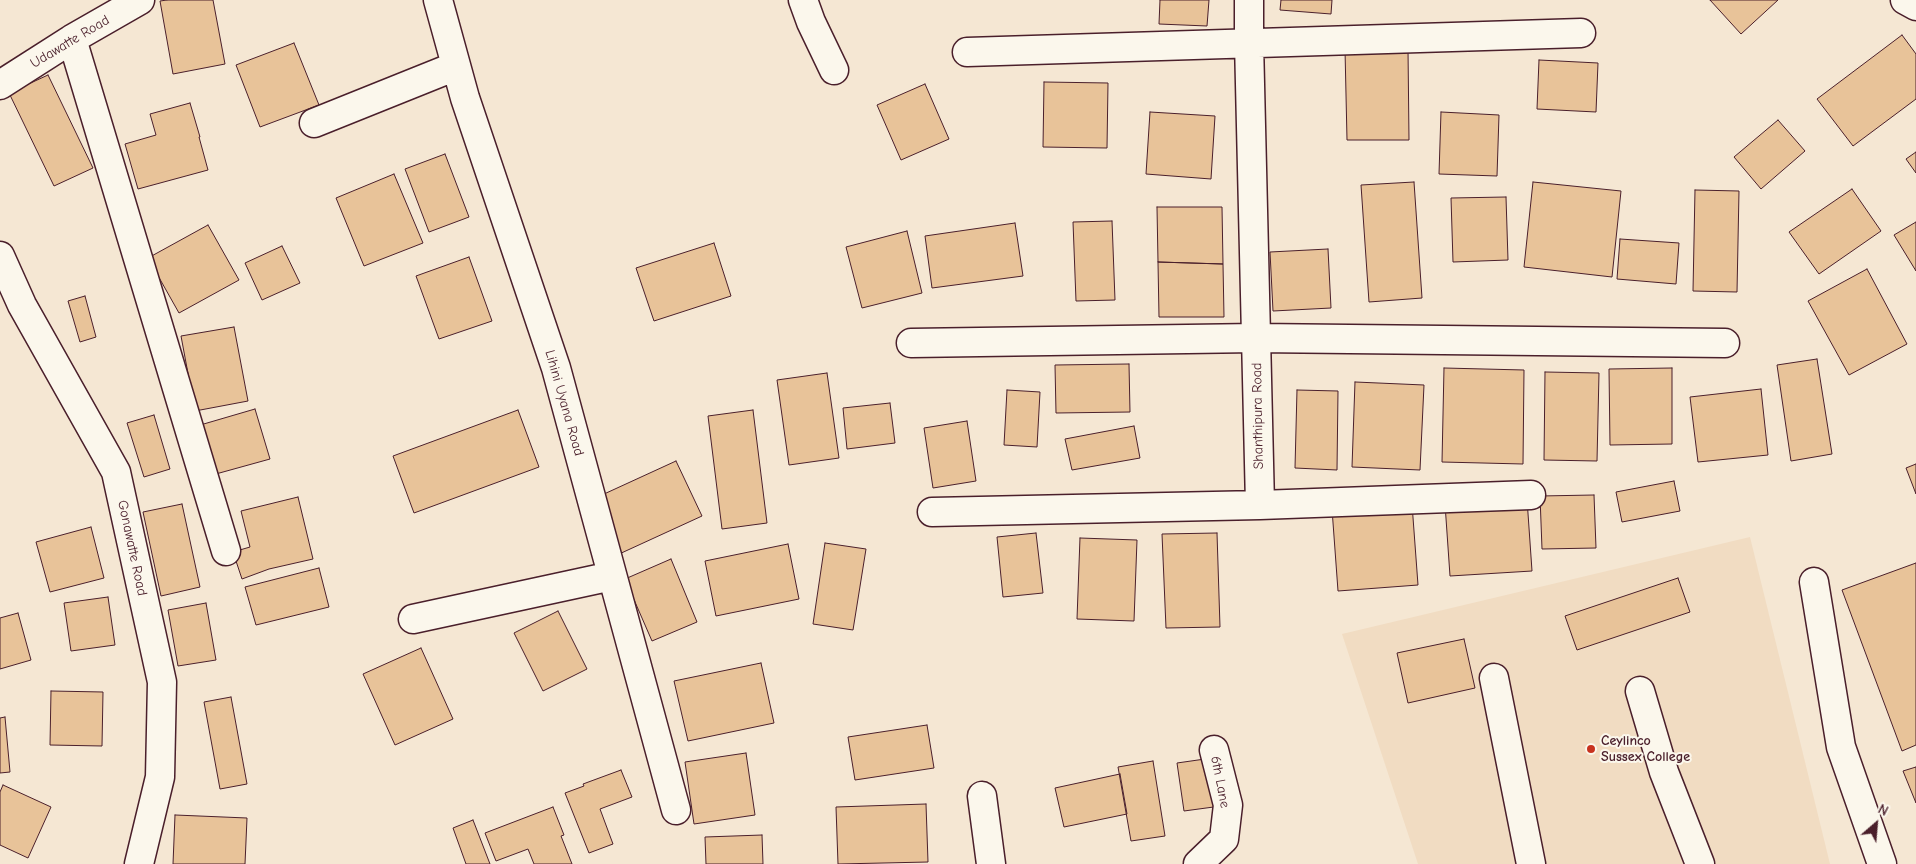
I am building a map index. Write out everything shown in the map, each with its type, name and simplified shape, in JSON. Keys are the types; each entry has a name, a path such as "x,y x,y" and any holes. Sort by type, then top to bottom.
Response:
{"street":[{"name":"Udawatte Road","path":"0,84 72,39 140,0"},
{"name":"Lihini Uyana Road","path":"438,0 456,66 556,368 676,810"},
{"path":"803,0 811,22 834,70"},
{"name":"Shanthipura Road","path":"1249,0 1260,505"},
{"path":"1905,0 1916,6"},
{"path":"967,52 1581,33"},
{"path":"72,39 226,551"},
{"path":"314,123 456,66"},
{"name":"Gonawatte Road","path":"0,256 22,305 116,472 162,682 160,777 140,864"},
{"path":"911,343 1256,338 1725,343"},
{"path":"932,512 1260,505 1531,495"},
{"path":"413,620 612,576"},
{"path":"1814,582 1841,747 1882,864"},
{"path":"1494,678 1531,864"},
{"path":"1640,691 1664,772 1700,864"},
{"name":"6th Lane","path":"1198,864 1224,839 1228,805 1214,750"},
{"path":"982,796 991,864"}],"shaded area":[{"name":"Ceylinco Sussex College","path":"1750,537 1830,864 1418,864 1342,634"}],"building":[{"path":"213,0 225,64 173,74 160,1"},
{"path":"1160,0 1209,0 1207,26 1159,24"},
{"path":"1281,0 1332,0 1331,14 1280,10"},
{"path":"1710,0 1778,0 1741,34"},
{"path":"1902,35 1916,54 1916,99 1853,146 1817,99"},
{"path":"294,43 319,105 260,127 236,65"},
{"path":"1345,49 1408,49 1409,140 1347,140"},
{"path":"1539,60 1598,63 1596,112 1537,109"},
{"path":"48,75 93,168 54,186 9,93"},
{"path":"1044,82 1108,83 1107,148 1043,147"},
{"path":"925,84 949,139 901,160 877,105"},
{"path":"190,103 208,170 138,189 125,144 156,135 150,114"},
{"path":"1150,112 1215,116 1211,179 1146,174"},
{"path":"1441,112 1499,115 1497,176 1439,174"},
{"path":"1778,120 1805,151 1761,189 1734,157"},
{"path":"1916,152 1916,173 1906,159"},
{"path":"445,154 469,217 429,232 405,169"},
{"path":"394,174 423,243 364,266 336,198"},
{"path":"1414,182 1422,298 1369,302 1361,185"},
{"path":"1533,182 1621,191 1612,277 1524,267"},
{"path":"1852,189 1881,231 1819,274 1789,232"},
{"path":"1695,190 1739,191 1737,292 1693,291"},
{"path":"1506,197 1508,260 1453,262 1451,198"},
{"path":"1157,207 1222,207 1223,264 1158,262"},
{"path":"1112,221 1115,300 1076,301 1073,222"},
{"path":"1916,222 1916,271 1894,235"},
{"path":"1015,223 1023,276 932,288 925,236"},
{"path":"208,225 239,280 179,313 148,258"},
{"path":"907,231 922,293 862,308 846,247"},
{"path":"1620,239 1679,243 1676,284 1617,279"},
{"path":"714,243 731,296 654,321 636,268"},
{"path":"282,246 300,283 262,300 245,263"},
{"path":"1328,249 1331,308 1273,311 1270,252"},
{"path":"469,257 492,321 439,339 416,276"},
{"path":"1158,262 1223,264 1224,317 1159,317"},
{"path":"1867,269 1907,344 1849,375 1808,301"},
{"path":"85,296 96,337 80,342 68,301"},
{"path":"234,327 248,401 195,411 181,336"},
{"path":"1817,359 1832,454 1791,461 1777,365"},
{"path":"1129,364 1130,412 1056,413 1055,365"},
{"path":"1444,368 1524,370 1523,464 1442,462"},
{"path":"1672,368 1672,444 1610,445 1609,369"},
{"path":"1545,372 1599,373 1597,461 1544,460"},
{"path":"827,373 839,458 789,465 777,380"},
{"path":"1355,382 1424,385 1420,470 1352,467"},
{"path":"1761,389 1768,455 1698,462 1690,397"},
{"path":"1007,390 1040,392 1037,447 1004,445"},
{"path":"1297,390 1338,391 1337,470 1295,468"},
{"path":"890,403 895,443 847,449 843,408"},
{"path":"255,409 270,459 205,477 190,428"},
{"path":"518,410 539,467 414,513 393,456"},
{"path":"753,410 767,523 722,529 708,416"},
{"path":"154,415 170,469 144,477 127,423"},
{"path":"967,421 976,481 933,488 924,428"},
{"path":"1134,426 1140,458 1072,470 1065,439"},
{"path":"676,461 702,516 617,555 591,500"},
{"path":"1916,464 1916,494 1906,468"},
{"path":"1674,481 1680,511 1622,522 1616,492"},
{"path":"1594,495 1596,548 1542,549 1540,496"},
{"path":"298,497 313,559 269,569 242,579 233,552 250,547 241,511"},
{"path":"1527,499 1532,571 1450,576 1445,504"},
{"path":"182,504 200,587 161,596 143,512"},
{"path":"1412,504 1418,585 1338,591 1332,509"},
{"path":"91,527 104,578 50,592 36,542"},
{"path":"1036,533 1043,593 1003,597 997,537"},
{"path":"1217,533 1220,627 1166,628 1162,534"},
{"path":"1080,538 1137,540 1134,621 1077,619"},
{"path":"825,543 866,549 853,630 813,624"},
{"path":"788,544 799,599 716,616 705,561"},
{"path":"671,559 697,622 652,641 625,579"},
{"path":"1916,563 1916,745 1902,751 1842,590"},
{"path":"319,568 329,607 256,625 245,587"},
{"path":"1678,578 1690,612 1577,650 1565,616"},
{"path":"108,597 115,645 71,651 64,603"},
{"path":"206,603 216,660 178,666 168,610"},
{"path":"558,611 587,669 543,691 514,633"},
{"path":"18,613 31,660 0,669 0,618"},
{"path":"1464,639 1475,688 1408,703 1397,653"},
{"path":"421,648 453,719 395,745 363,674"},
{"path":"761,663 774,723 688,741 674,681"},
{"path":"51,691 103,692 102,746 50,745"},
{"path":"231,697 247,784 220,789 204,702"},
{"path":"5,717 10,772 0,773 0,718"},
{"path":"927,725 934,768 855,780 848,737"},
{"path":"746,753 755,815 694,824 685,762"},
{"path":"1212,758 1221,806 1184,811 1177,763"},
{"path":"1153,761 1165,836 1131,841 1118,767"},
{"path":"1916,767 1916,803 1903,771"},
{"path":"621,770 632,797 600,809 613,844 589,853 565,793"},
{"path":"1120,774 1127,814 1064,827 1055,788"},
{"path":"3,785 51,807 28,858 0,845 0,792"},
{"path":"926,804 928,862 838,864 836,807"},
{"path":"553,807 564,835 561,836 572,864 534,864 528,849 496,861 485,833"},
{"path":"175,815 247,818 245,864 173,864"},
{"path":"473,820 490,864 466,864 453,828"},
{"path":"762,835 763,864 706,864 705,837"}],"place":[{"name":"Ceylinco Sussex College","path":"1591,749"}]}
